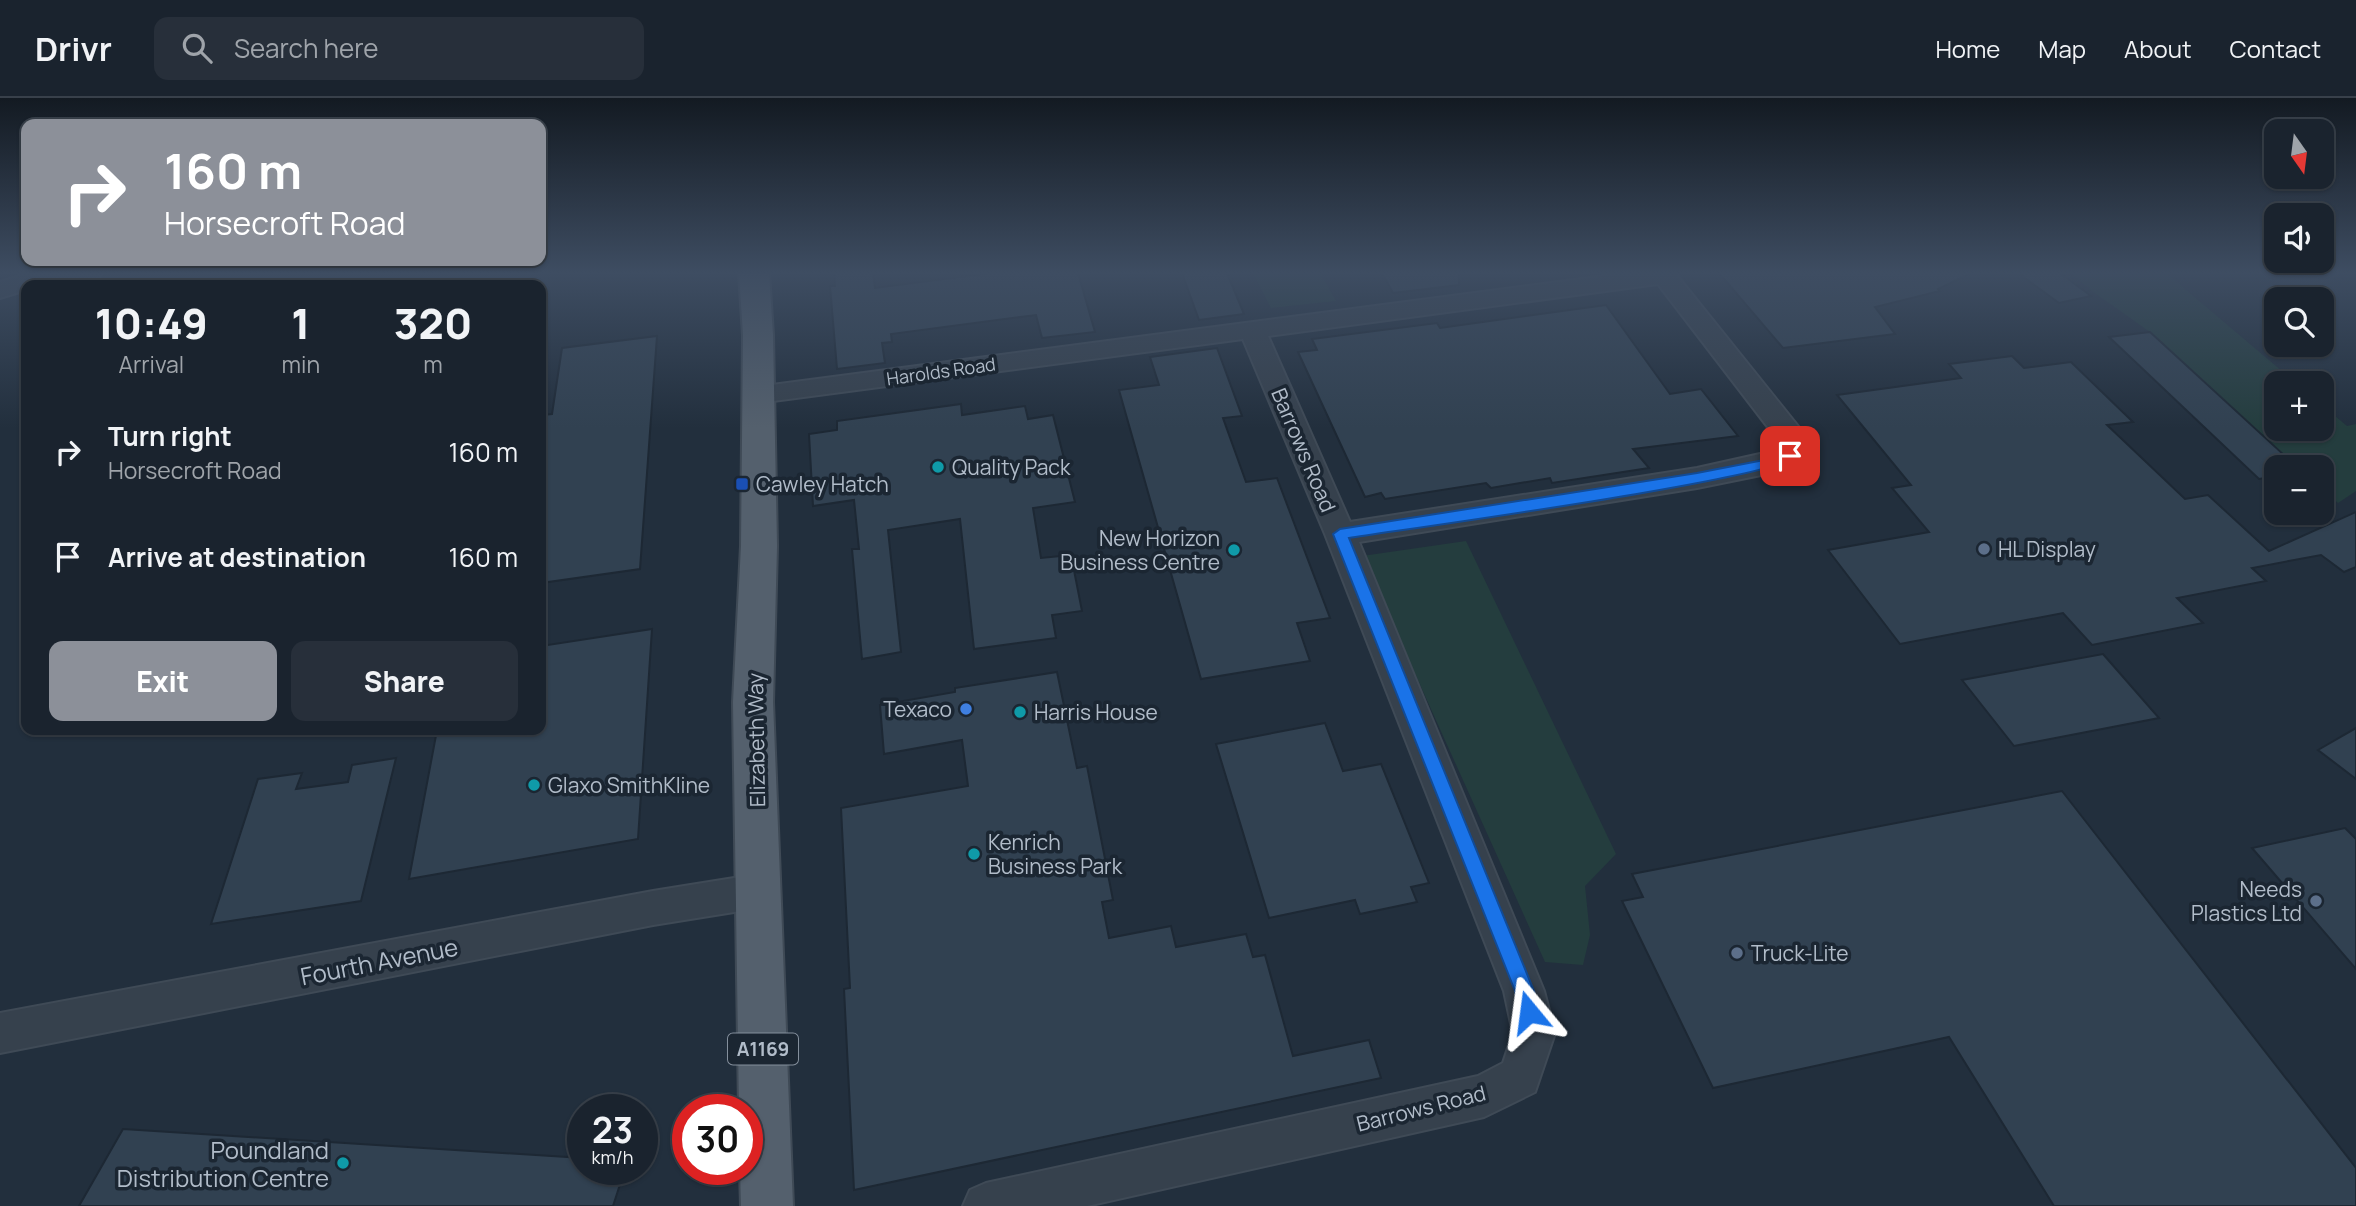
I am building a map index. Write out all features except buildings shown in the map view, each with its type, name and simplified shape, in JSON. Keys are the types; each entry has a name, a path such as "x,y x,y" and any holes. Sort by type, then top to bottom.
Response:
{"main road":[{"name":"Elizabeth Way","path":"756,325 759,546 753,702 767,1206"}],"street":[{"name":"Harolds Road","path":"758,394 1291,325"},
{"path":"1340,534 1697,478 1771,463 1790,456 1795,442 1703,325"},
{"name":"Barrows Road","path":"986,1206 1484,1096 1520,1076 1534,1033 1524,991 1340,534 1252,330"},
{"name":"Fourth Avenue","path":"0,1033 653,908 759,891"}],"green space":[{"path":"2140,325 2227,325 2282,371 2264,371 2264,437"},
{"path":"2334,415 2347,426 2356,424 2356,491 2338,503 2334,500 2334,455 2284,455 2269,441 2334,441"},
{"path":"1466,541 1616,854 1585,886 1590,935 1583,965 1545,962 1362,556"}],"place":[{"name":"Quality Pack","path":"938,467"},
{"name":"Cawley Hatch","path":"742,484"},
{"name":"HL Display","path":"1984,549"},
{"name":"New Horizon Business Centre","path":"1234,550"},
{"name":"Texaco","path":"966,709"},
{"name":"Harris House","path":"1020,712"},
{"name":"Glaxo SmithKline","path":"534,785"},
{"name":"Kenrich Business Park","path":"974,854"},
{"name":"Needs Plastics Ltd","path":"2316,901"},
{"name":"Truck-Lite","path":"1737,953"},
{"name":"Poundland Distribution Centre","path":"343,1163"}],"route":[{"path":"1529,1012 1524,991 1340,534 1697,478 1771,463 1790,456"}]}
